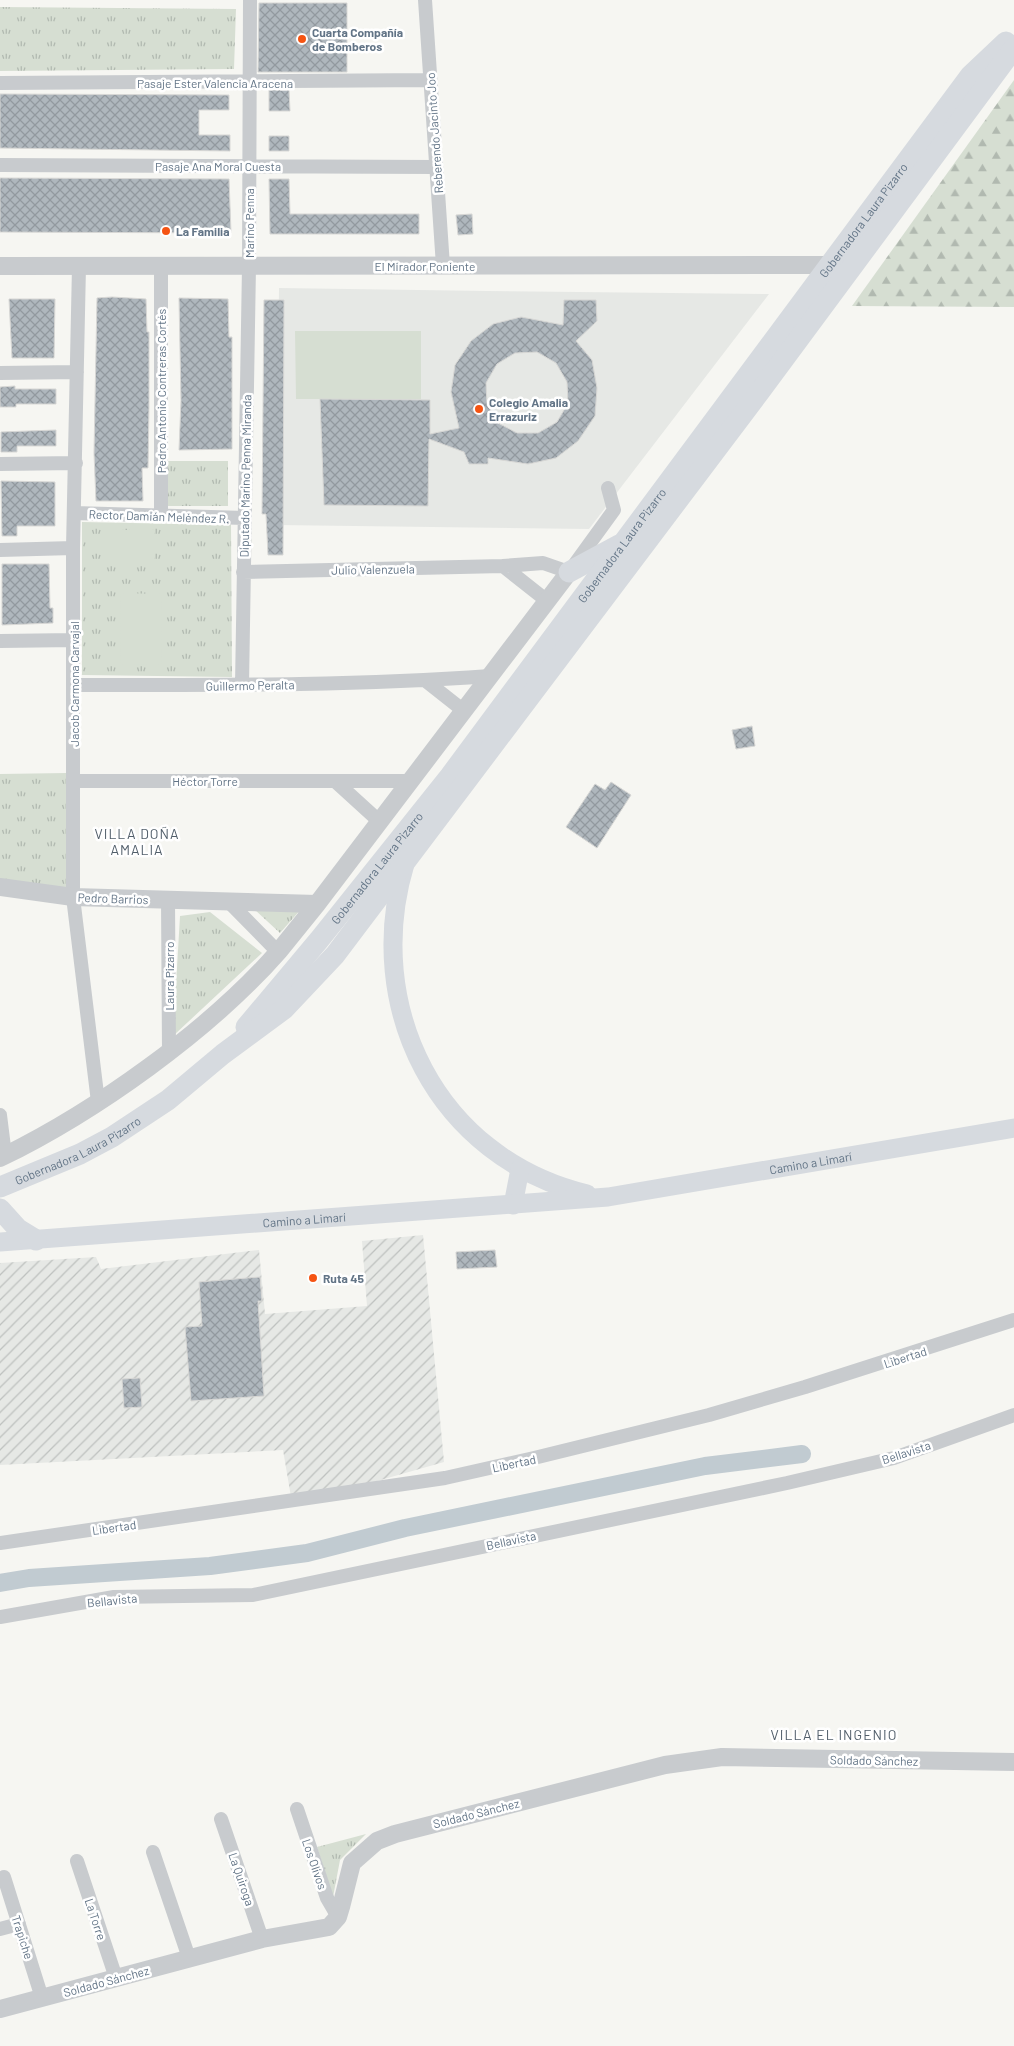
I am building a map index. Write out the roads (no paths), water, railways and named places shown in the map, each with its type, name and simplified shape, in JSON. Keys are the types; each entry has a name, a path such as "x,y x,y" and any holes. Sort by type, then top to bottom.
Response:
{"main road":[{"name":"Gobernadora Laura Pizarro","path":"0,1187 46,1170 112,1137 168,1100 223,1054 284,1009 335,955 405,864 839,269 970,76 1014,34"},
{"name":"Gobernadora Laura Pizarro","path":"223,1054 319,940 450,776 626,542 1014,48"},
{"path":"568,572 626,542"},
{"path":"405,864 450,776"},
{"name":"Camino a Limarí","path":"405,864 395,905 392,956 399,1007 406,1031 429,1078 460,1120 498,1155 520,1169 565,1188 608,1197"},
{"name":"Camino a Limarí","path":"0,1242 608,1197 1014,1128"},
{"path":"513,1205 520,1169"},
{"path":"0,1209 18,1229 36,1240"}],"street":[{"name":"Marino Penna","path":"249,266 250,0"},
{"name":"Reberendo Jacinto Joo","path":"425,0 443,266"},
{"name":"Pasaje Ester Valencia Aracena","path":"0,83 250,83 430,80"},
{"name":"Pasaje Ana Moral Cuesta","path":"0,165 436,167"},
{"name":"El Mirador Poniente","path":"0,266 443,266 839,269"},
{"name":"Jacob Carmona Carvajal","path":"80,266 74,513 73,897 98,1102"},
{"name":"Pedro Antonio Contreras Cortés","path":"161,266 161,516"},
{"name":"Diputado Marino Penna Miranda","path":"242,685 249,266"},
{"path":"0,373 77,372"},
{"path":"0,464 76,463"},
{"name":"Gobernadora Laura Pizarro","path":"3,1156 98,1102 169,1051 228,1001 278,952 380,822 614,510 608,488"},
{"name":"Rector Damián Meléndez R.","path":"74,513 244,518"},
{"path":"0,550 74,548"},
{"name":"Julio Valenzuela","path":"244,572 503,566 543,563 568,572"},
{"path":"503,566 546,600"},
{"path":"0,641 74,640"},
{"name":"Guillermo Peralta","path":"74,685 242,685 426,680 490,676"},
{"path":"426,680 464,711"},
{"name":"Héctor Torre","path":"74,781 410,781"},
{"path":"335,781 380,822"},
{"name":"Pedro Barrios","path":"0,887 73,897 317,904"},
{"name":"Laura Pizarro","path":"168,900 169,1051"},
{"path":"228,901 278,952"},
{"path":"0,1115 3,1156"},
{"name":"Libertad","path":"0,1543 445,1478 709,1415 806,1388 1014,1320"},
{"name":"Bellavista","path":"0,1617 114,1597 253,1595 787,1484 894,1458 1014,1415"},
{"name":"Soldado Sánchez","path":"0,2008 262,1939 329,1927 338,1917 352,1863 377,1841 395,1834 665,1765 722,1757 1014,1762"},
{"name":"Los Olivos","path":"297,1808 327,1898 338,1917"},
{"name":"La Quiroga","path":"221,1819 262,1939"},
{"path":"153,1852 189,1958"},
{"name":"La Torre","path":"77,1861 116,1978"},
{"name":"Trapiche","path":"4,1877 42,1998"},
{"path":"0,1929 18,1924"}],"waterway":[{"path":"0,1583 29,1578 210,1566 307,1553 405,1528 705,1466 802,1454"}],"place":[{"name":"Cuarta Compañía de Bomberos","path":"302,39"},
{"name":"La Familia","path":"166,231"},
{"name":"Colegio Amalia Errazuriz","path":"479,409"},
{"name":"Ruta 45","path":"313,1278"}],"district":[{"name":"VILLA DOÑA AMALIA","path":"137,842"},
{"name":"VILLA EL INGENIO","path":"834,1734"}]}
